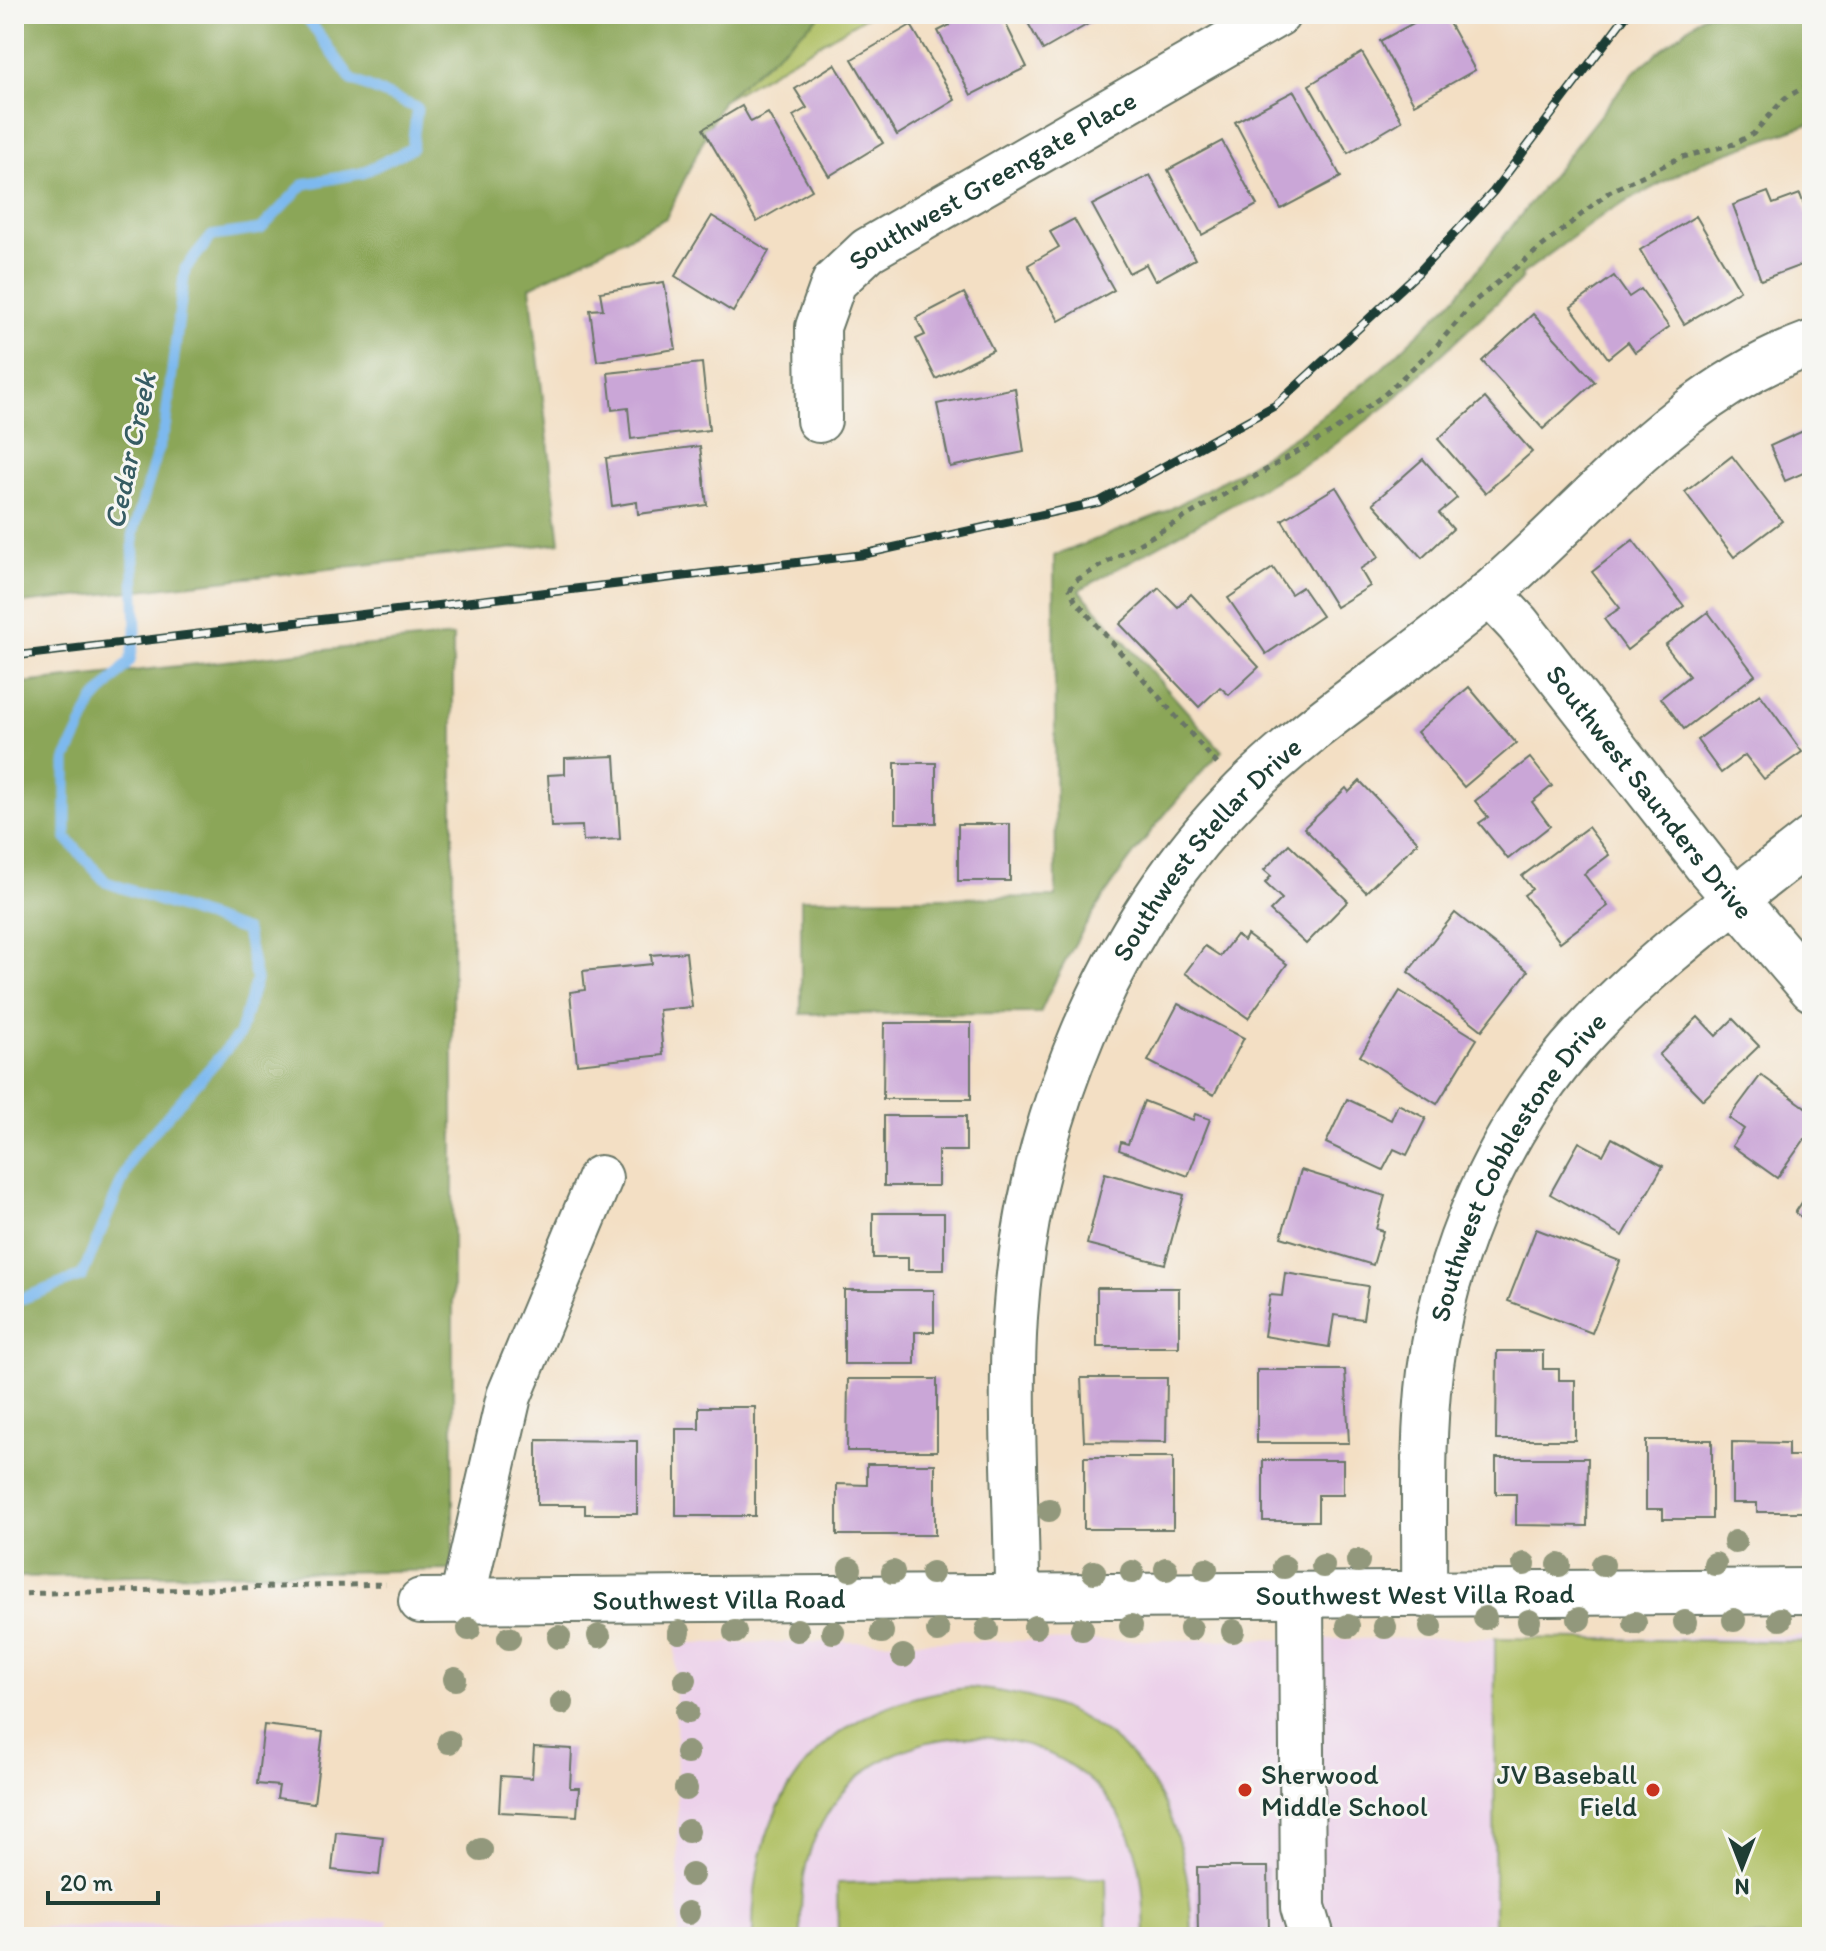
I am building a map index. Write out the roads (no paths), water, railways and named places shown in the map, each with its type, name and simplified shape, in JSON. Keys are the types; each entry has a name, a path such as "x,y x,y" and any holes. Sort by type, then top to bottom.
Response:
{"street":[{"name":"Southwest Greengate Place","path":"819,420 818,327 834,282 868,250 1278,14"},
{"name":"Southwest Stellar Drive","path":"1017,1596 1013,1375 1016,1306 1037,1180 1055,1110 1077,1050 1136,930 1160,890 1242,792 1318,726 1489,593 1656,434 1740,378 1812,343"},
{"name":"Southwest Saunders Drive","path":"1489,593 1518,624 1736,901 1812,989"},
{"name":"Southwest Cobblestone Drive","path":"1424,1595 1425,1431 1430,1370 1459,1250 1497,1161 1535,1096 1581,1036 1649,971 1812,839"},
{"name":"Southwest Villa Road","path":"600,1178 509,1396 442,1600 1017,1596"},
{"name":"Southwest West Villa Road","path":"1017,1596 1812,1591"},
{"path":"1301,1595 1303,1907 1312,1937"}],"waterway":[{"name":"Cedar Creek","path":"14,1297 21,1299 82,1276 133,1155 239,1035 256,980 246,931 106,882 66,838 66,759 93,702 130,661 136,631 133,533 165,427 185,269 212,236 261,229 304,184 362,173 412,148 417,108 352,80 304,14"}],"railway":[{"path":"14,656 860,555 1099,502 1276,405 1418,273 1493,192 1627,14"}],"place":[{"name":"Sherwood Middle School","path":"1245,1790"},
{"name":"JV Baseball Field","path":"1653,1790"}]}
